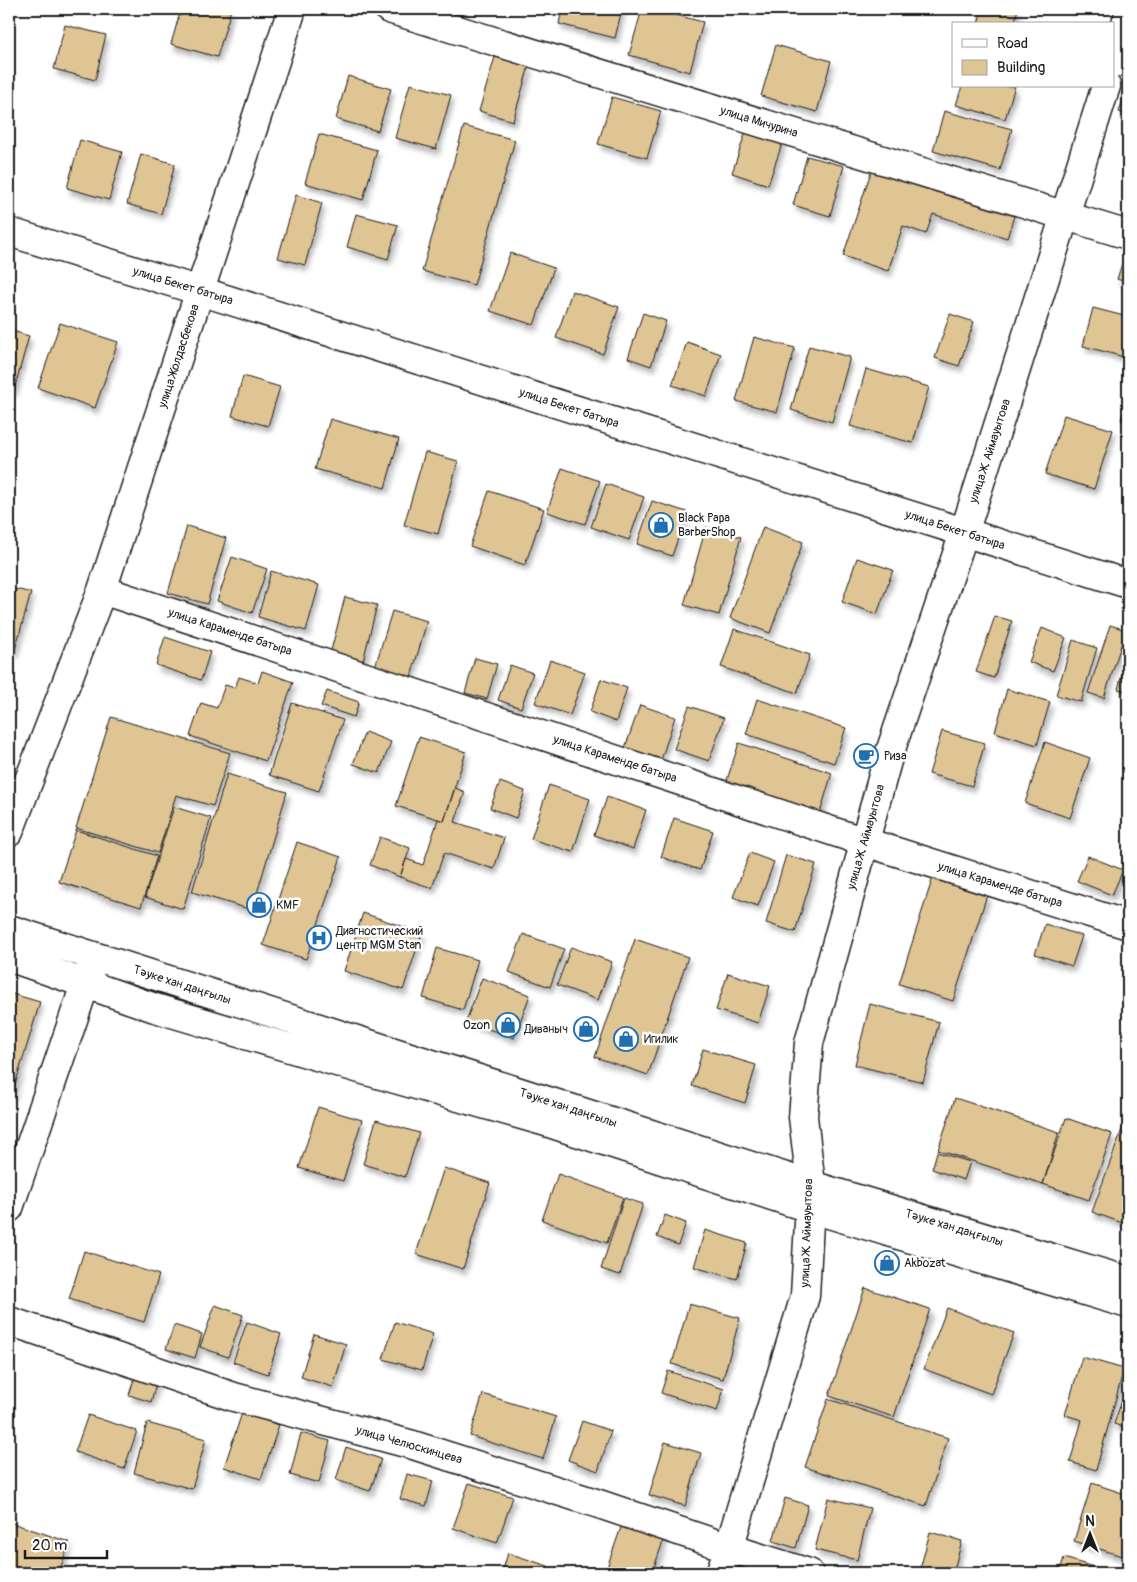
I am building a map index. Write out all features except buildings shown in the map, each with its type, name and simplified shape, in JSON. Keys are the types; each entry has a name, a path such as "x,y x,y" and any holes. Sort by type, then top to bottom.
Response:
{"street":[{"name":"улица Жолдасбекова","path":"9,832 102,590 292,9"},
{"name":"улица Мичурина","path":"389,9 1128,235"},
{"path":"1114,61 1128,17"},
{"name":"улица Ж. Аймауытова","path":"720,1573 805,1296 810,1196 803,1117 809,1042 888,761 964,533 1105,88"},
{"name":"улица Бекет батыра","path":"9,232 1128,584"},
{"name":"улица Караменде батыра","path":"102,590 865,842 1128,925"},
{"name":"Тәуке хан даңғылы","path":"9,930 810,1196 1128,1304"},
{"name":"Тәуке хан даңғылы","path":"9,958 75,979 155,1008 360,1069 810,1196 1128,1281"},
{"path":"9,1208 75,979 94,958"},
{"name":"улица Челюскинцева","path":"9,1321 234,1397 413,1445 809,1573"}],"place":[{"name":"Black Papa BarberShop","path":"661,525"},
{"name":"Риза","path":"866,756"},
{"name":"KMF","path":"259,905"},
{"name":"Диагностический центр MGM Stan","path":"319,938"},
{"name":"Ozon","path":"508,1025"},
{"name":"Диваныч","path":"586,1029"},
{"name":"Игилик","path":"626,1039"},
{"name":"Akbozat","path":"887,1263"}]}
